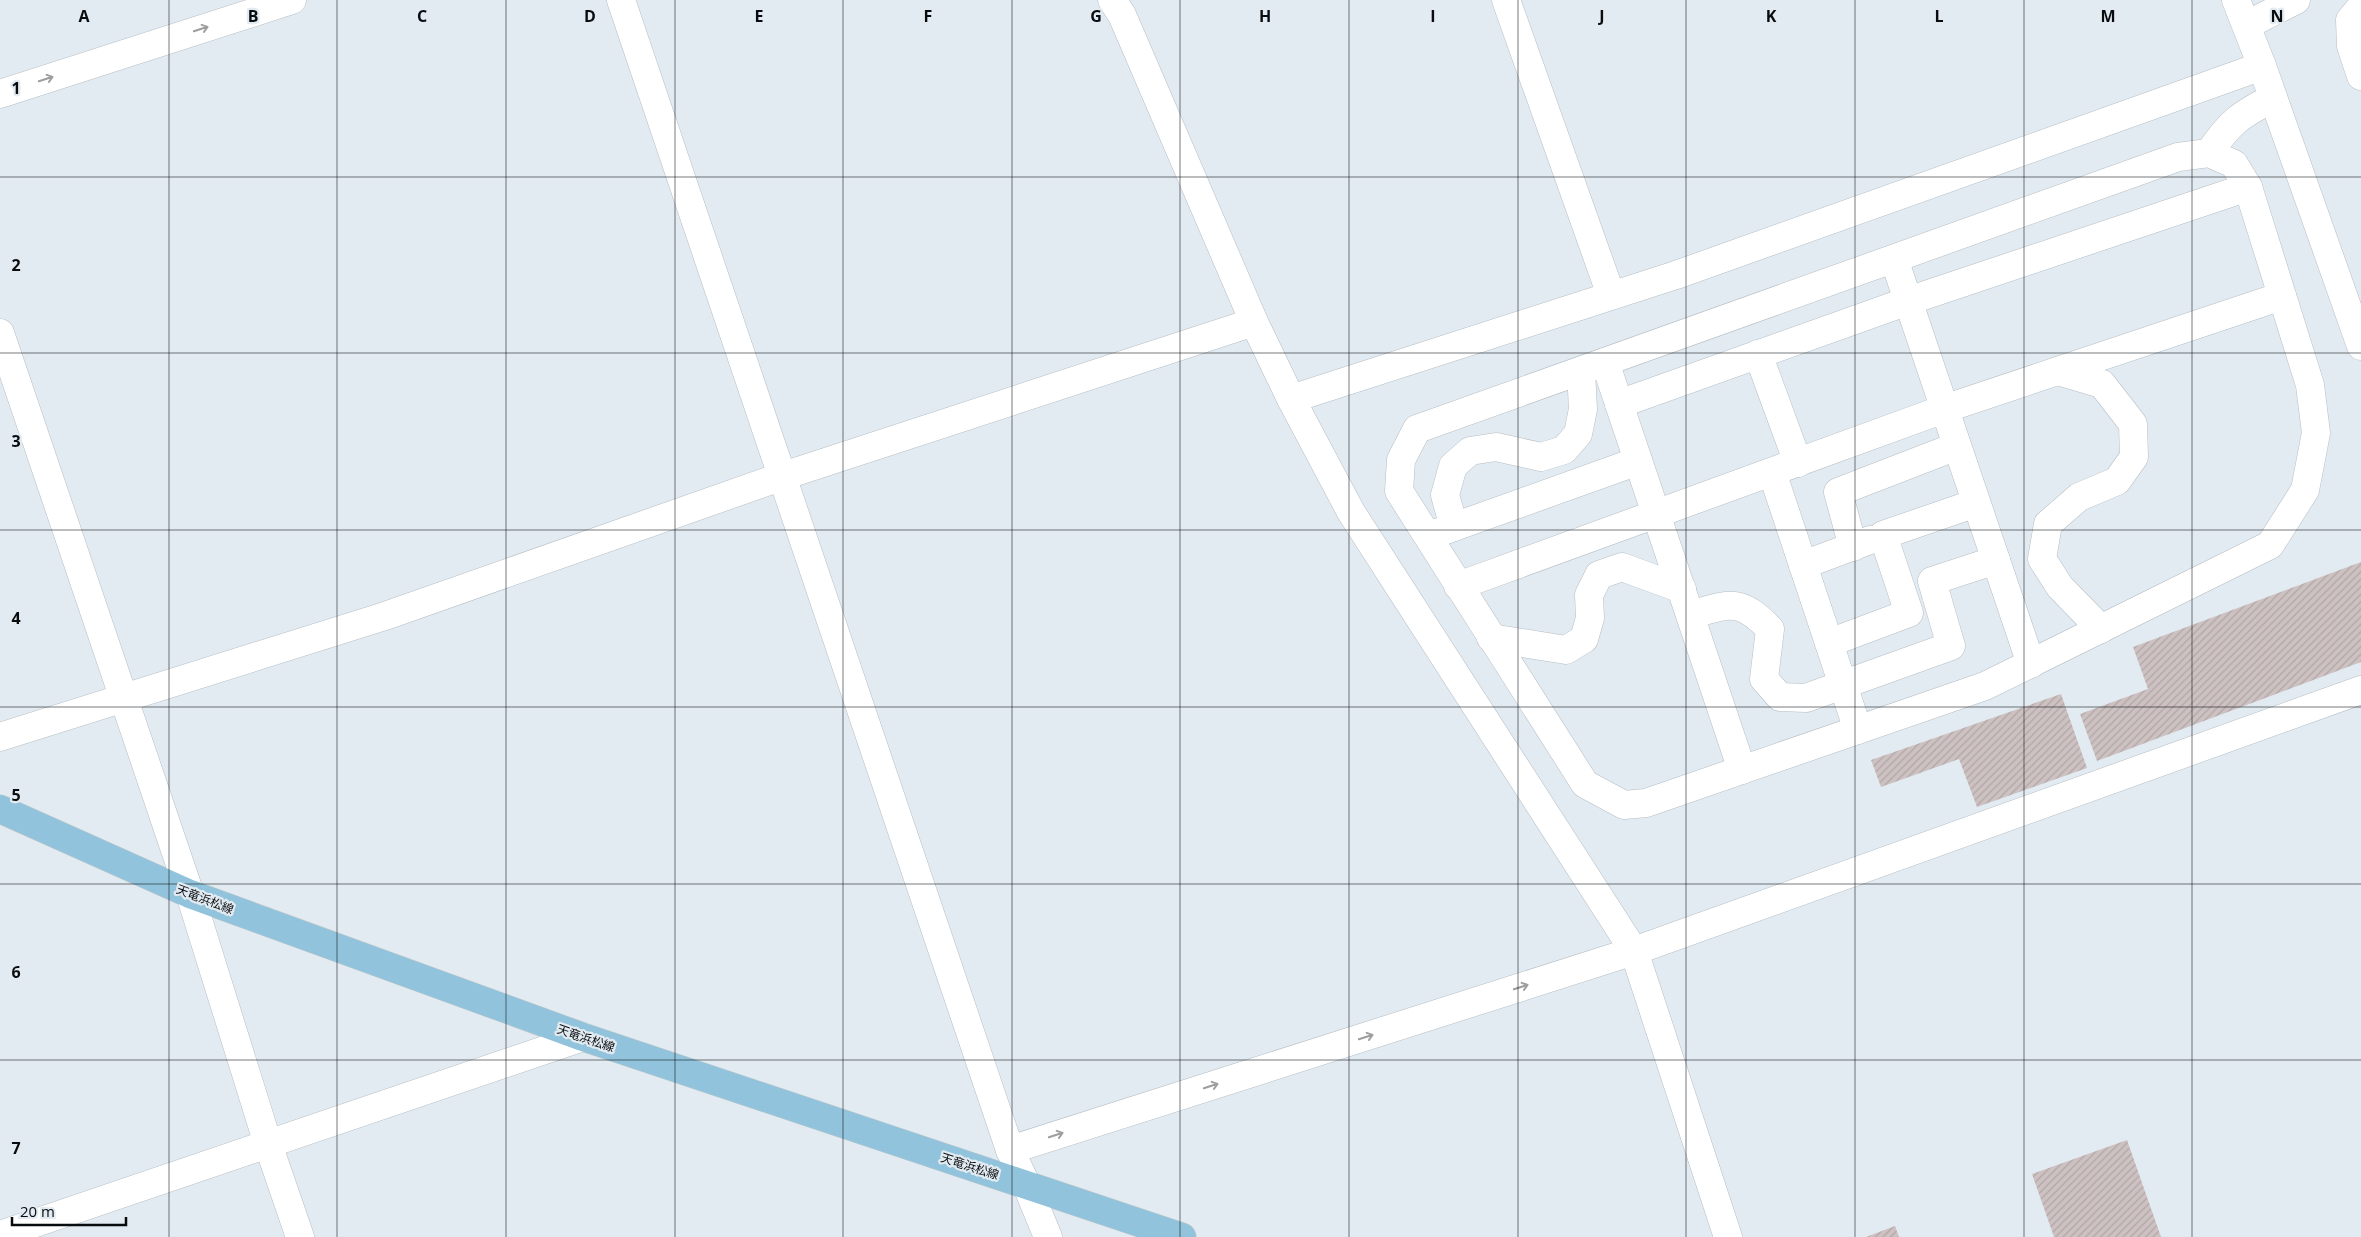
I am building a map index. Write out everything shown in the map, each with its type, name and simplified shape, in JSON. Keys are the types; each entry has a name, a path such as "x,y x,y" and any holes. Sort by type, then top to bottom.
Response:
{"main road":[{"name":"天竜浜松線","path":"0,809 190,894 583,1037 1182,1237"}],"street":[{"path":"0,94 292,0"},
{"path":"621,0 1010,1150 1028,1186 1048,1237"},
{"path":"1112,0 1122,15 1254,322 1291,399 1351,512 1634,951 1728,1237"},
{"path":"1506,0 1611,295"},
{"path":"2236,0 2262,66 2361,346"},
{"path":"2247,25 2296,0"},
{"path":"2361,7 2350,20 2351,46 2361,76"},
{"path":"1291,399 1676,274 2262,66"},
{"path":"2209,153 2225,129 2240,115 2273,98"},
{"path":"2209,153 2234,164 2248,187 2310,385 2316,433 2305,490 2270,546 1985,686 1646,803 1624,805 1585,784 1399,491 1401,460 1417,429 2178,157 2209,153"},
{"path":"1619,404 1908,301 2248,187"},
{"path":"1894,259 2031,664"},
{"path":"1458,586 1944,409 2282,296"},
{"path":"0,737 385,616 783,476 1254,322"},
{"path":"0,333 190,894 268,1144 300,1237"},
{"path":"1758,354 1798,463"},
{"path":"1593,366 1619,404 1742,770"},
{"path":"1454,527 1445,495 1454,466 1470,451 1496,447 1541,457 1564,450 1578,434 1593,366"},
{"path":"2058,371 2102,384 2133,424 2134,457 2117,481 2079,498 2048,524 2042,559 2060,587 2101,629"},
{"path":"1853,546 1838,492 1957,446"},
{"path":"1427,537 1638,460"},
{"path":"1772,472 1858,730"},
{"path":"1803,565 1976,503"},
{"path":"1829,643 1909,613 1883,535"},
{"path":"1690,615 1730,604 1754,612 1770,629 1764,679 1780,697 1806,698 1951,646 1932,581 1996,560"},
{"path":"1491,638 1566,650 1584,639 1590,618 1589,595 1599,575 1622,567 1682,589"},
{"path":"1010,1150 1634,951 2361,690"},
{"path":"0,1235 583,1037"}],"building":[{"path":"2361,562 2361,662 2097,761 2080,714 2148,689 2133,647"},
{"path":"2061,694 2087,768 1977,807 1959,759 1881,787 1871,760"},
{"path":"2127,1140 2161,1237 2054,1237 2032,1174"},
{"path":"1895,1226 1899,1237 1866,1237"}]}
